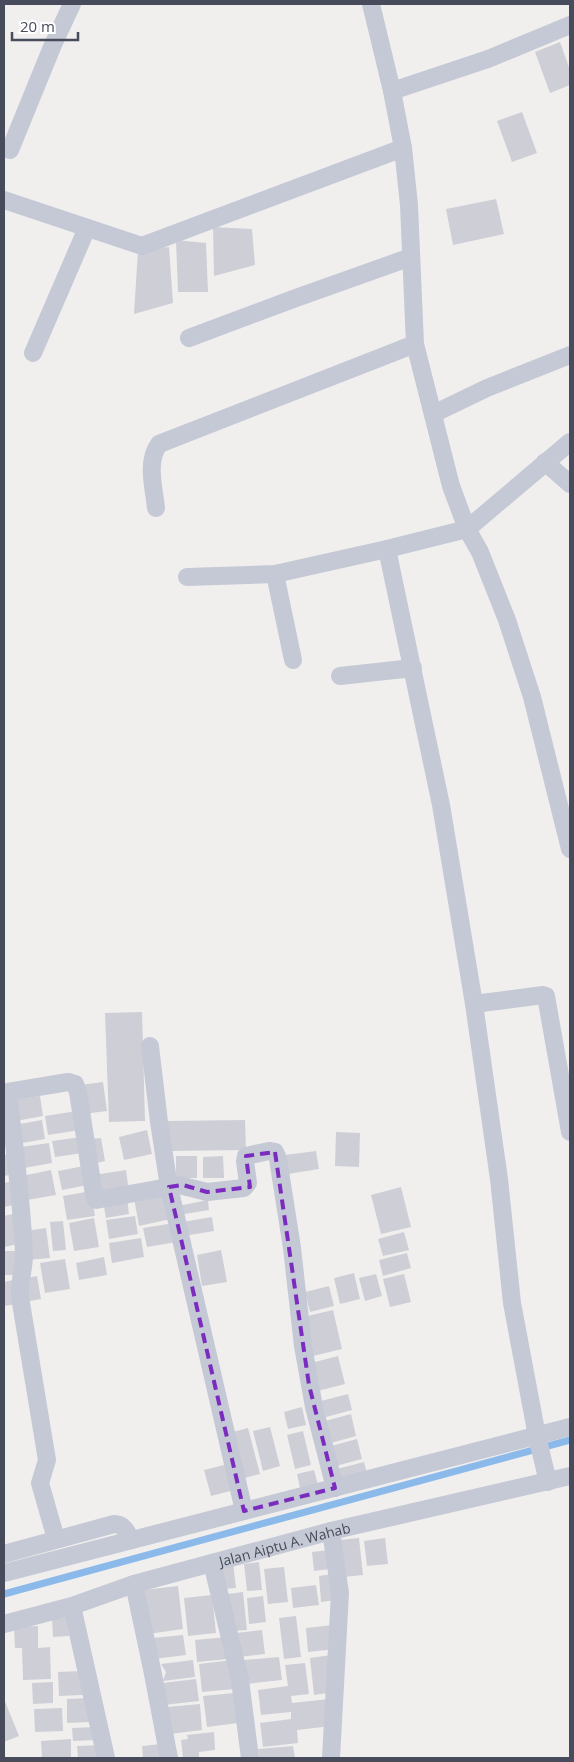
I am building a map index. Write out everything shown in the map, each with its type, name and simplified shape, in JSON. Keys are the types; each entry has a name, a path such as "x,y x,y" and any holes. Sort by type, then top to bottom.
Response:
{"street":[{"path":"6,154 72,4"},
{"path":"371,4 392,91 403,148 409,205 415,344 451,486 467,529 480,552 507,620 532,697 570,849"},
{"path":"392,91 488,59 570,25"},
{"path":"4,200 142,246 403,148"},
{"path":"34,353 87,228"},
{"path":"189,338 411,257"},
{"path":"156,508 152,461 155,451 160,444 415,344"},
{"path":"433,414 487,388 570,355"},
{"path":"187,577 275,574 467,529 570,442"},
{"path":"545,462 570,484"},
{"path":"387,549 441,805 474,1004 499,1179 512,1303 547,1479"},
{"path":"275,574 293,660"},
{"path":"340,676 413,668"},
{"path":"474,1004 546,996 570,1132"},
{"path":"150,1046 169,1187 244,1511"},
{"path":"56,1539 40,1483 47,1460 20,1297 19,1283 24,1258 22,1217 6,1092 68,1082 75,1084 78,1092 96,1200 169,1187 183,1186 207,1192 244,1188 247,1186 248,1179 246,1156 273,1151 277,1155 291,1240 302,1346 314,1407 335,1488"},
{"path":"4,1573 335,1488 538,1441 570,1427"},
{"name":"Jalan Aiptu A. Wahab","path":"4,1624 72,1606 134,1584 331,1531 547,1479 570,1476"},
{"path":"4,1554 114,1524 124,1527 132,1540"},
{"path":"331,1531 340,1593 331,1758"},
{"path":"212,1563 240,1680 250,1758"},
{"path":"134,1584 168,1758"},
{"path":"72,1606 106,1758"}],"highlighted area":[{"path":"275,1152 309,1385 335,1488 244,1511 169,1187 183,1185 207,1192 250,1187 246,1156"}],"building":[{"path":"560,42 570,70 570,85 550,93 535,52"},
{"path":"522,112 537,153 512,162 497,121"},
{"path":"496,199 504,234 453,245 446,209"},
{"path":"213,227 252,229 255,265 214,276"},
{"path":"176,240 206,243 208,292 178,292"},
{"path":"169,247 173,303 134,314 138,250"},
{"path":"142,1012 145,1121 109,1122 105,1013"},
{"path":"103,1082 107,1111 83,1114 80,1085"},
{"path":"40,1096 43,1116 16,1121 13,1100"},
{"path":"77,1111 80,1130 48,1135 45,1116"},
{"path":"42,1120 45,1139 17,1144 14,1125"},
{"path":"245,1120 246,1150 168,1151 167,1121"},
{"path":"147,1130 152,1154 124,1160 119,1137"},
{"path":"336,1132 360,1133 359,1167 335,1166"},
{"path":"81,1137 83,1153 55,1157 52,1141"},
{"path":"101,1138 105,1161 92,1164 88,1139"},
{"path":"49,1143 52,1163 24,1168 21,1147"},
{"path":"316,1151 319,1169 288,1174 285,1155"},
{"path":"12,1154 15,1174 4,1176 4,1155"},
{"path":"176,1156 197,1156 197,1178 176,1178"},
{"path":"223,1156 224,1178 203,1178 203,1157"},
{"path":"84,1166 88,1185 62,1190 58,1171"},
{"path":"51,1170 56,1195 27,1200 22,1176"},
{"path":"126,1170 129,1192 98,1197 94,1175"},
{"path":"13,1181 18,1204 4,1207 4,1183"},
{"path":"401,1187 411,1227 381,1234 371,1195"},
{"path":"91,1191 95,1216 67,1220 63,1196"},
{"path":"169,1191 175,1218 139,1226 134,1198"},
{"path":"127,1198 129,1214 106,1218 103,1202"},
{"path":"208,1200 209,1210 179,1215 178,1206"},
{"path":"17,1213 23,1243 4,1247 4,1216"},
{"path":"135,1216 138,1234 109,1239 106,1220"},
{"path":"212,1217 214,1231 184,1236 182,1222"},
{"path":"94,1218 99,1247 74,1251 69,1223"},
{"path":"63,1221 66,1250 53,1251 50,1222"},
{"path":"174,1223 177,1242 147,1247 143,1228"},
{"path":"46,1228 50,1258 28,1260 25,1231"},
{"path":"404,1232 409,1250 383,1256 378,1239"},
{"path":"141,1238 144,1257 112,1263 109,1243"},
{"path":"221,1250 227,1282 202,1286 197,1255"},
{"path":"4,1251 19,1251 19,1275 4,1275"},
{"path":"407,1253 411,1268 383,1276 379,1260"},
{"path":"104,1257 107,1275 79,1280 76,1263"},
{"path":"65,1259 70,1289 45,1293 40,1263"},
{"path":"354,1273 360,1299 340,1304 334,1278"},
{"path":"376,1274 382,1296 365,1301 359,1278"},
{"path":"404,1274 411,1302 390,1307 383,1279"},
{"path":"37,1276 41,1299 25,1302 21,1279"},
{"path":"13,1280 17,1304 4,1306 4,1282"},
{"path":"329,1286 334,1306 310,1312 305,1292"},
{"path":"333,1310 342,1349 313,1356 303,1317"},
{"path":"338,1356 345,1384 318,1391 311,1363"},
{"path":"348,1394 352,1410 326,1417 321,1401"},
{"path":"302,1407 306,1425 288,1429 284,1412"},
{"path":"351,1414 356,1436 331,1443 325,1421"},
{"path":"270,1427 280,1466 263,1471 253,1431"},
{"path":"248,1428 260,1474 245,1478 233,1432"},
{"path":"303,1431 311,1465 295,1469 287,1435"},
{"path":"357,1439 362,1459 336,1466 331,1446"},
{"path":"364,1462 368,1477 341,1484 337,1469"},
{"path":"228,1464 234,1490 211,1496 204,1470"},
{"path":"314,1470 319,1488 301,1493 297,1474"},
{"path":"359,1538 363,1575 343,1577 339,1540"},
{"path":"385,1538 388,1564 367,1566 364,1541"},
{"path":"328,1550 330,1569 314,1571 312,1552"},
{"path":"233,1562 236,1588 224,1589 222,1564"},
{"path":"259,1562 262,1590 247,1591 244,1564"},
{"path":"284,1567 288,1602 268,1604 264,1569"},
{"path":"333,1574 336,1600 321,1602 319,1576"},
{"path":"316,1585 319,1605 293,1608 291,1588"},
{"path":"178,1586 183,1629 148,1634 143,1590"},
{"path":"243,1592 247,1630 232,1631 228,1594"},
{"path":"212,1595 216,1633 188,1636 184,1598"},
{"path":"263,1596 266,1622 249,1624 247,1598"},
{"path":"296,1616 301,1657 284,1659 279,1618"},
{"path":"68,1617 69,1636 53,1637 52,1618"},
{"path":"333,1625 336,1649 308,1652 306,1628"},
{"path":"38,1626 38,1648 50,1647 51,1679 23,1680 22,1648 15,1648 14,1627"},
{"path":"262,1630 265,1654 239,1657 236,1633"},
{"path":"183,1635 186,1655 154,1659 152,1638"},
{"path":"226,1637 228,1659 197,1662 195,1640"},
{"path":"331,1655 335,1692 314,1695 310,1658"},
{"path":"279,1657 282,1680 246,1684 244,1660"},
{"path":"193,1660 195,1677 163,1681 166,1672 161,1664"},
{"path":"232,1660 235,1689 202,1692 199,1664"},
{"path":"305,1663 309,1694 291,1696 292,1703 329,1699 332,1726 297,1730 298,1743 263,1747 260,1723 291,1719 291,1712 261,1715 258,1690 288,1686 285,1665"},
{"path":"82,1671 83,1695 59,1696 58,1672"},
{"path":"196,1679 199,1701 164,1705 162,1683"},
{"path":"53,1682 53,1703 33,1704 32,1683"},
{"path":"234,1693 238,1723 207,1727 203,1696"},
{"path":"90,1698 91,1722 67,1723 67,1699"},
{"path":"4,1699 19,1736 4,1742"},
{"path":"200,1704 202,1730 170,1734 167,1707"},
{"path":"62,1708 63,1731 35,1732 34,1709"},
{"path":"96,1727 96,1740 73,1741 72,1728"},
{"path":"214,1732 215,1750 199,1752 199,1758 183,1758 181,1740 188,1739 187,1735"},
{"path":"71,1739 71,1758 42,1758 41,1741"},
{"path":"161,1744 163,1758 143,1758 142,1746"},
{"path":"101,1745 102,1758 78,1758 77,1746"},
{"path":"293,1746 295,1758 259,1758 258,1749"}],"waterway":[{"path":"4,1594 570,1440"}]}
